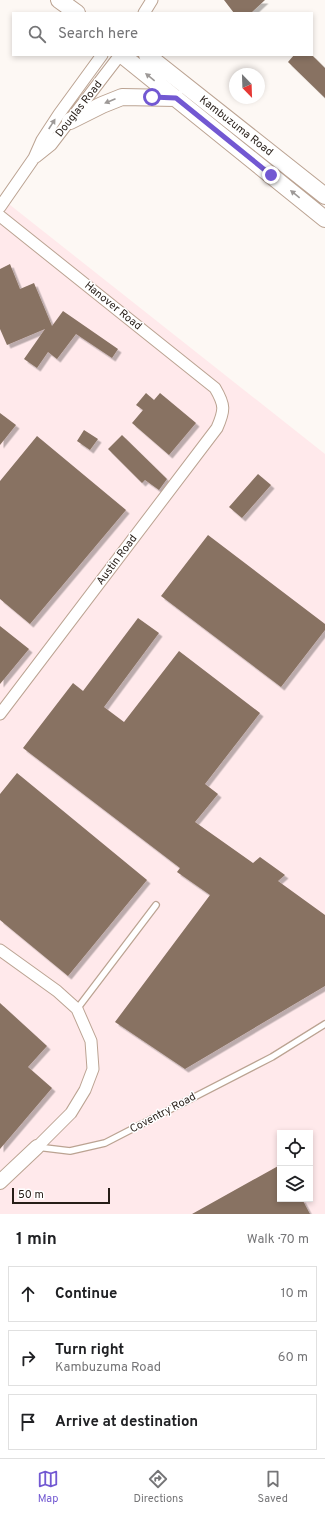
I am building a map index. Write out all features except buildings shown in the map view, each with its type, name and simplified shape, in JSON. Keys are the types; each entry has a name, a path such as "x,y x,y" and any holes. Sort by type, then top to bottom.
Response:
{"main road":[{"path":"59,0 75,12"},
{"name":"Kambuzuma Road","path":"122,56 325,218"},
{"name":"Kambuzuma Road","path":"148,56 325,196"},
{"path":"70,121 122,97 176,98"}],"street":[{"name":"Douglas Road","path":"0,207 34,158 42,140 59,114 101,56"},
{"name":"Douglas Road","path":"34,158 51,145 120,56"},
{"name":"Hanover Road","path":"0,216 202,377 215,388 222,401"},
{"name":"Austin Road","path":"0,714 218,428 224,414 222,401"},
{"path":"0,950 57,991 77,1009 91,1041 93,1069 85,1090 70,1113 0,1182"}],"lane":[{"path":"77,1009 156,905"},
{"name":"Coventry Road","path":"37,1147 70,1151 105,1143 272,1057 325,1024"}],"shaded area":[{"path":"0,197 325,454 325,1214 0,1214"}],"route":[{"path":"152,97 176,98 271,175"}]}
